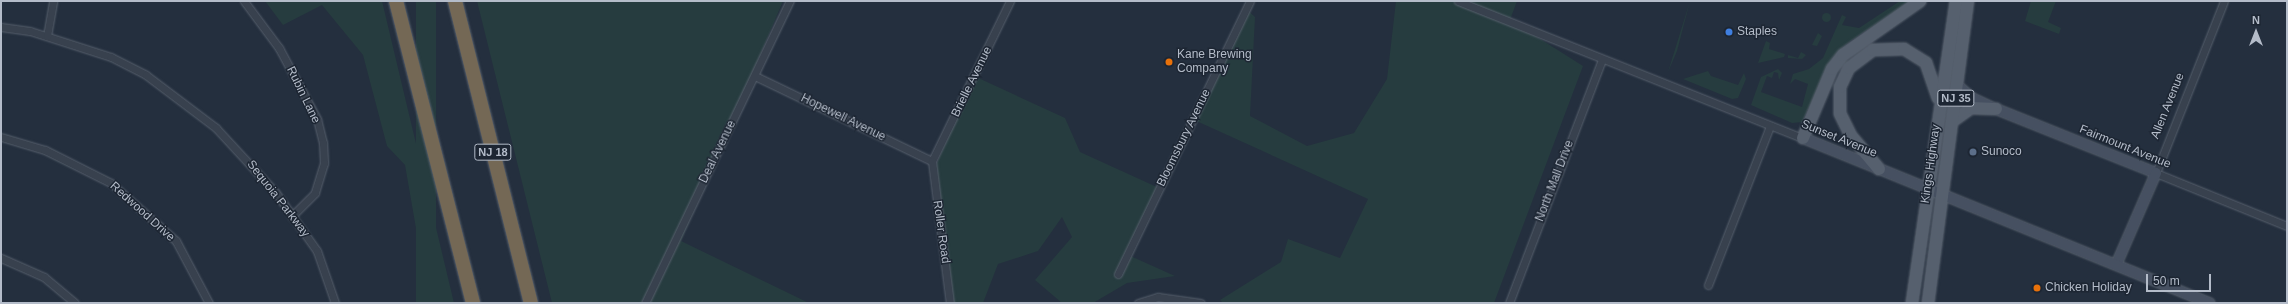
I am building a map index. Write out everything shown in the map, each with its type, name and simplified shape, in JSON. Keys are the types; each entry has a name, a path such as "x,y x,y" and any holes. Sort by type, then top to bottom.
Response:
{"highway":[{"path":"396,1 473,303"},
{"name":"NJ 18","path":"455,1 531,303"}],"main road":[{"path":"1803,138 1832,69 1843,54 1920,1"},
{"name":"Kings Highway","path":"1912,303 1939,105 1956,1"},
{"name":"Kings Highway","path":"1928,303 1954,121 1968,1"},
{"path":"1879,169 1850,136 1840,113 1840,87 1853,63 1881,48 1912,52 1930,69 1939,105"},
{"path":"1954,121 1971,108 1996,108"}],"street":[{"path":"47,36 53,1"},
{"name":"Rubin Lane","path":"244,1 279,48 317,119 323,143 324,163 314,193 292,216"},
{"name":"Deal Avenue","path":"645,303 790,1"},
{"name":"Brielle Avenue","path":"932,161 1010,1"},
{"name":"Bloomsbury Avenue","path":"1118,274 1250,1"},
{"name":"Sunset Avenue","path":"1458,1 1944,194 2210,303"},
{"name":"Allen Avenue","path":"2116,264 2156,173 2224,1"},
{"name":"Sequoia Parkway","path":"1,27 47,36 111,57 186,103 249,161 292,216 324,264 335,303"},
{"name":"North Mall Drive","path":"1509,303 1602,59"},
{"name":"Hopewell Avenue","path":"755,76 932,161"},
{"name":"Fairmount Avenue","path":"1957,85 1972,98 2287,226"},
{"path":"1708,285 1770,126"},
{"name":"Redwood Drive","path":"1,137 45,150 111,183 176,241 208,303"},
{"name":"Roller Road","path":"932,161 950,303"},
{"path":"1,258 44,277 76,303"},
{"path":"1138,303 1158,297 1201,303"}],"green space":[{"path":"265,1 382,1 454,303 429,303 405,165 387,146 363,55 322,5 283,25"},
{"path":"416,1 436,1 436,303 416,303"},
{"path":"477,1 783,1 681,241 809,303 552,303"},
{"path":"1396,1 1517,1 1510,20 1583,66 1494,303 1223,303 1220,300 1281,262 1288,239 1340,258 1368,199 1192,119 1245,8 1255,17 1250,116 1307,146 1354,133 1387,79"},
{"path":"1690,1 1677,51 1668,72"},
{"path":"1900,1 1911,1 1849,42 1834,56 1802,122 1792,123 1751,105 1761,77 1778,69 1782,73 1779,80 1778,73 1774,72 1772,78 1767,76 1761,92 1802,107 1808,84 1795,79 1790,84 1793,74 1809,69 1823,58 1842,15 1846,17 1842,25 1859,28"},
{"path":"2031,1 2056,1 2048,22 2061,28 2059,34 2025,21"},
{"path":"1826,12 1831,17 1826,22 1821,17"},
{"path":"1818,33 1822,36 1817,46 1812,45"},
{"path":"1766,41 1770,43 1769,49 1785,54 1784,57 1758,63"},
{"path":"1801,52 1806,55 1802,59 1788,58 1788,55 1798,58"},
{"path":"1708,71 1711,76 1738,85 1744,73 1746,79 1738,98 1732,99 1683,79"},
{"path":"974,76 1065,118 1080,152 1159,188 1126,254 1175,276 1127,283 1093,303 1062,303 1035,280 1072,237 1062,217 1038,251 998,264 983,303 950,303 934,170"}],"place":[{"name":"Staples","path":"1729,32"},
{"name":"Kane Brewing Company","path":"1169,62"},
{"name":"Sunoco","path":"1973,152"},
{"name":"Chicken Holiday","path":"2037,288"}]}
